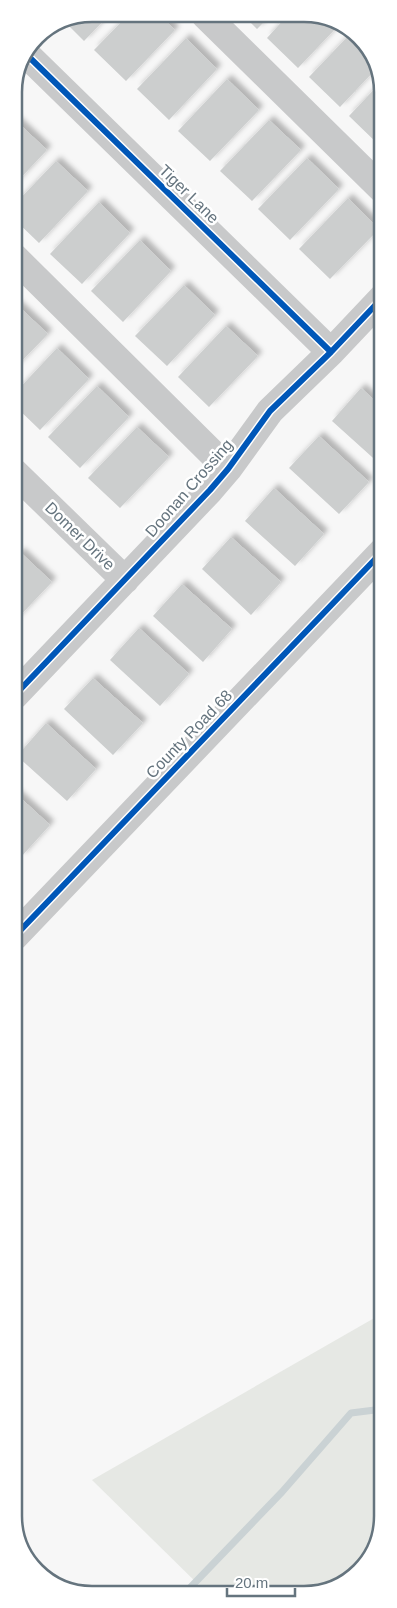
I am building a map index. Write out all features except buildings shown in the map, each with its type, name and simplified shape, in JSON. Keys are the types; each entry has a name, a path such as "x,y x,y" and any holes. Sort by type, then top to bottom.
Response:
{"street":[{"path":"212,22 374,181"},
{"name":"Tiger Lane","path":"32,59 331,352"},
{"path":"23,266 228,469"},
{"name":"Doonan Crossing","path":"23,684 228,469 270,411 331,352 374,307"},
{"name":"Domer Drive","path":"23,481 124,580"},
{"name":"County Road 68","path":"22,928 374,560"}],"shaded area":[{"path":"374,1318 374,1520 372,1533 363,1554 343,1574 327,1582 304,1586 200,1586 92,1480"}],"waterway":[{"path":"192,1586 282,1492 351,1413 374,1410"}],"cycle path":[{"path":"32,59 331,352"},
{"path":"23,687 210,490 228,469 270,411 331,352 374,307"},
{"path":"22,928 374,560"}]}
